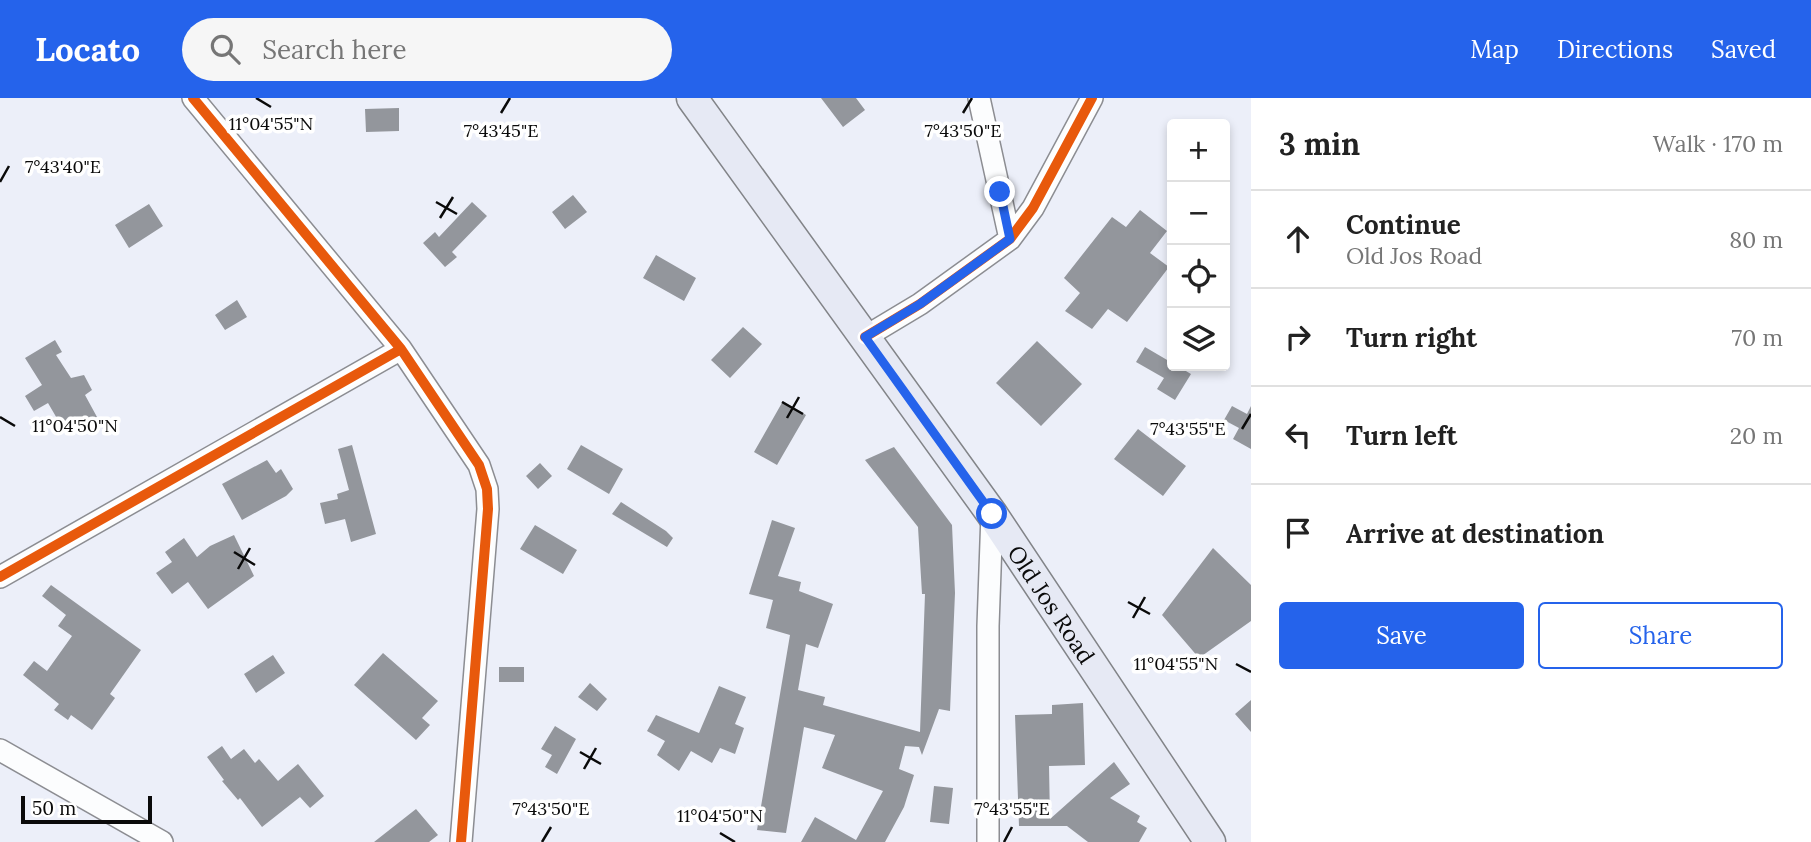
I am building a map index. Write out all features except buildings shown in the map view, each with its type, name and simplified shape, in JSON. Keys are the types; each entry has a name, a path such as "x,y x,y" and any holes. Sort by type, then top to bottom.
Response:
{"main road":[{"name":"Old Jos Road","path":"692,98 992,514 1210,842"}],"street":[{"path":"193,98 401,349 479,464 487,489 488,509 461,842"},
{"path":"979,98 1010,239"},
{"path":"865,337 920,304 1010,239 1033,208 1092,98"},
{"path":"0,578 401,349"},
{"path":"988,842 988,626 992,514"},
{"path":"0,750 162,842"}],"cycle path":[{"path":"193,98 401,349 479,465 487,489 488,509 461,842"},
{"path":"865,337 920,304 1010,239 1033,208 1092,98"},
{"path":"0,577 401,349"}],"route":[{"path":"992,514 865,337 920,304 1010,239 1000,192"}]}
